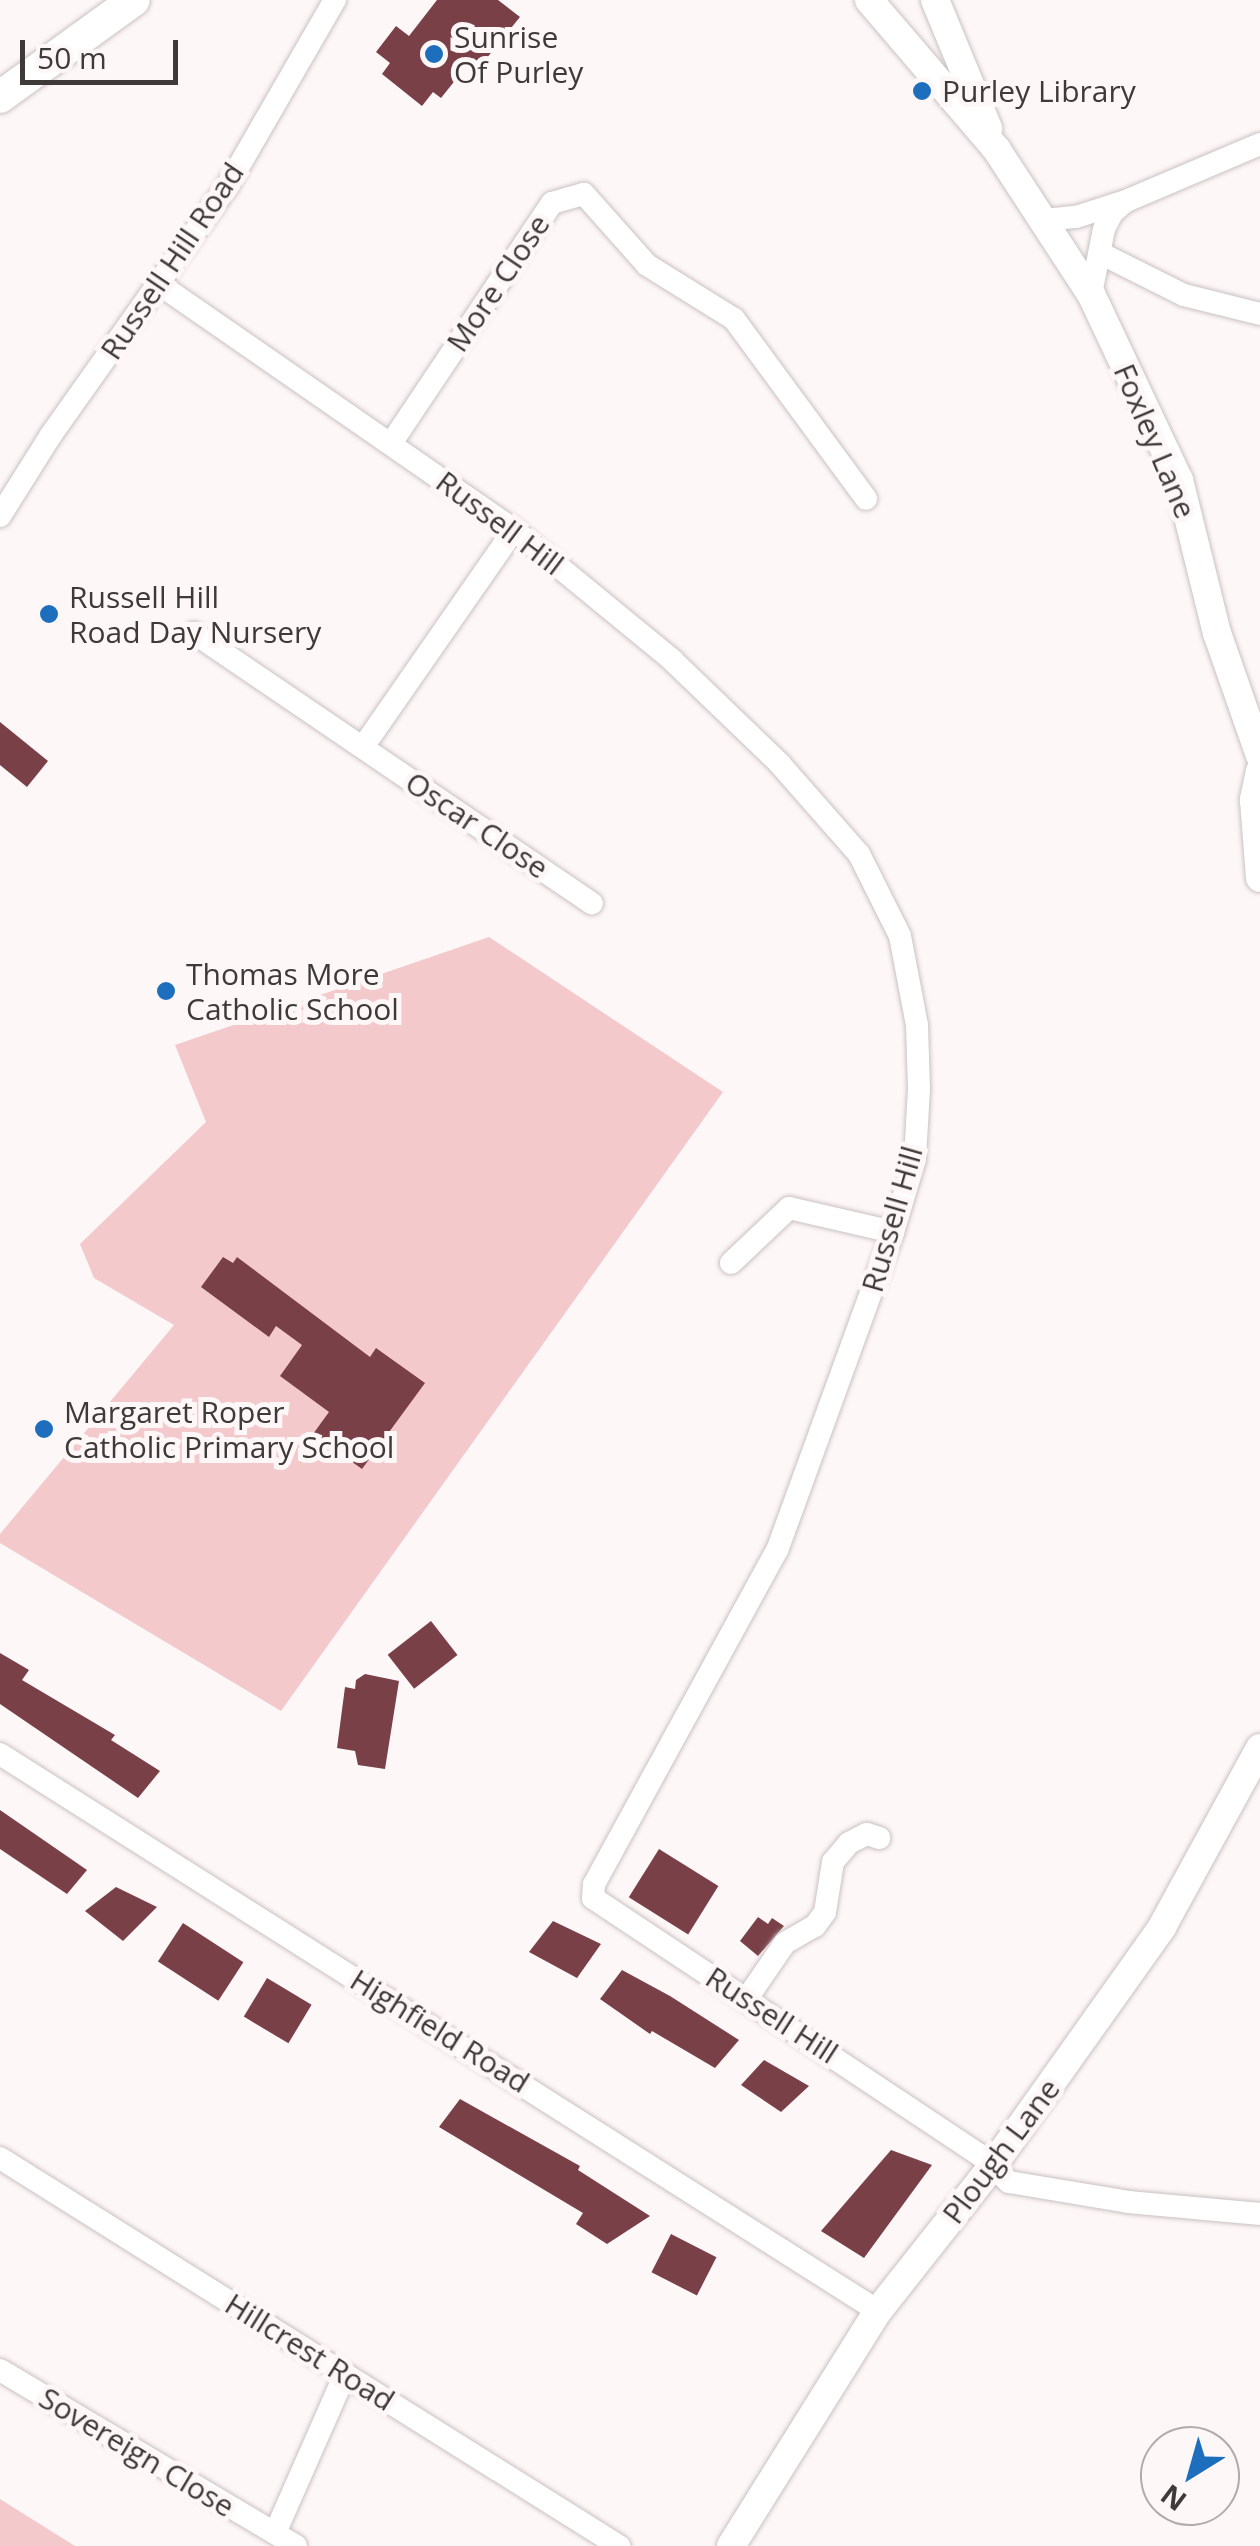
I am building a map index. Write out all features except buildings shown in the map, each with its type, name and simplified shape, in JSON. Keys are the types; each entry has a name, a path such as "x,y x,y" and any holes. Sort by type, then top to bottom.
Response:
{"highway":[{"path":"0,97 134,0"}],"main road":[{"path":"870,0 998,150"},
{"path":"935,0 998,150"},
{"name":"Foxley Lane","path":"998,150 1091,294 1179,480 1217,633 1260,756"},
{"path":"1260,771 1254,800 1260,878"},
{"name":"Plough Lane","path":"731,2546 878,2311 991,2168 1162,1926 1260,1748"}],"street":[{"name":"Russell Hill Road","path":"0,516 228,185 334,0"},
{"path":"1045,220 1076,217 1110,202 1126,201 1260,144"},
{"name":"More Close","path":"392,442 552,203 584,194 647,265 734,319 866,499"},
{"path":"1091,294 1108,219 1126,201"},
{"path":"1100,253 1184,295 1260,314"},
{"name":"Russell Hill","path":"158,284 392,442 514,530 672,660 780,762 859,854 900,936 918,1025 915,1159 892,1232 777,1550 594,1884 593,1898 980,2154 1009,2182 1128,2202 1260,2214"},
{"path":"363,747 514,530"},
{"name":"Oscar Close","path":"194,633 592,903"},
{"path":"731,1263 788,1208 892,1232"},
{"name":"Highfield Road","path":"0,1754 878,2311"},
{"path":"748,1997 785,1943 815,1926 824,1912 826,1886 842,1852 867,1834 880,1838"},
{"name":"Hillcrest Road","path":"0,2158 619,2546"},
{"name":"Sovereign Close","path":"0,2370 296,2546"},
{"path":"274,2533 345,2374"}],"shaded area":[{"path":"489,937 723,1092 281,1711 0,1543 0,1534 174,1325 94,1278 80,1244 206,1122 175,1045"},
{"path":"0,2499 75,2546 0,2546"}],"place":[{"name":"Sunrise Of Purley","path":"434,54"},
{"name":"Purley Library","path":"922,91"},
{"name":"Russell Hill Road Day Nursery","path":"49,614"},
{"name":"Thomas More Catholic School","path":"166,991"},
{"name":"Margaret Roper Catholic Primary School","path":"44,1429"}]}
